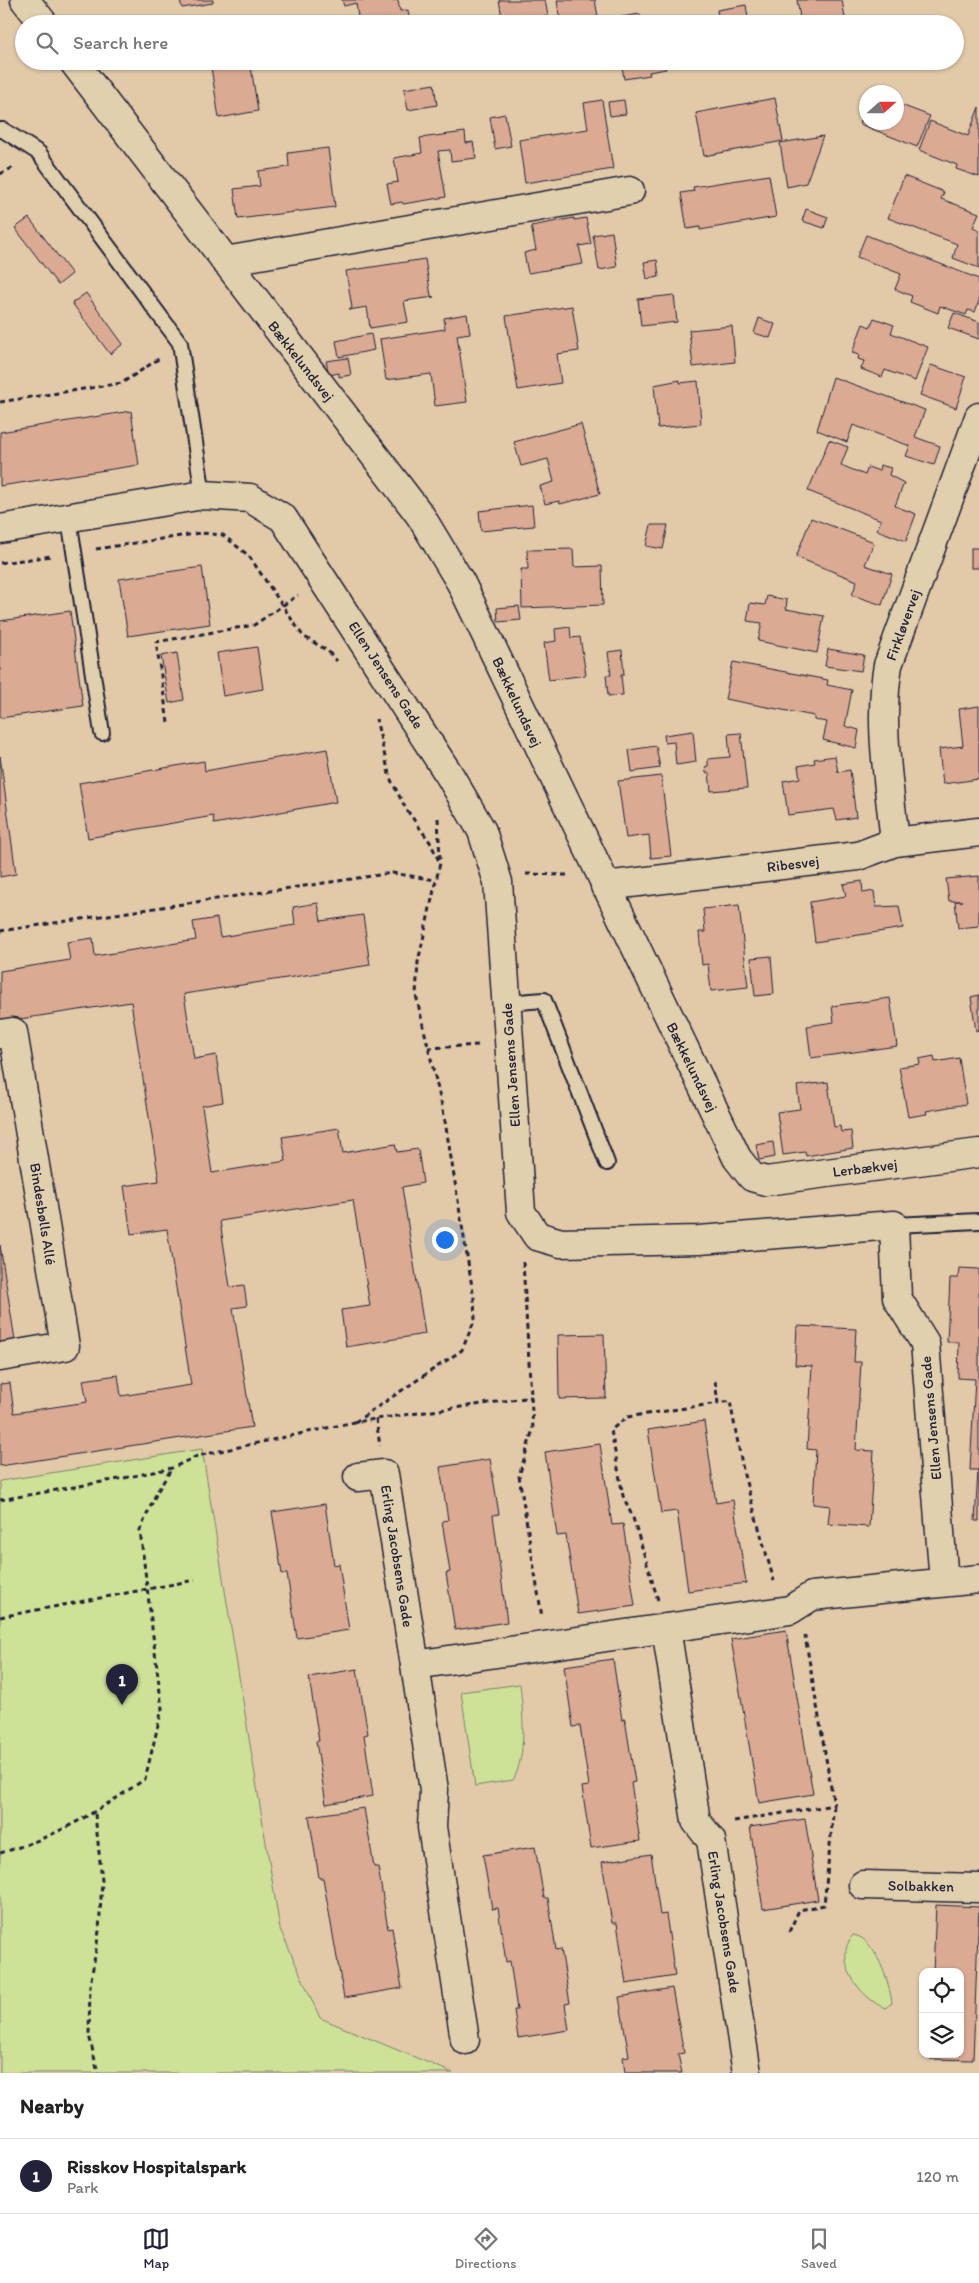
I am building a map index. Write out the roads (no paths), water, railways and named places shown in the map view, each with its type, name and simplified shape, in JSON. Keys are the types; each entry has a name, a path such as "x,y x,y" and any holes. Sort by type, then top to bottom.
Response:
{"street":[{"path":"26,0 37,15"},
{"name":"Bækkelundsvej","path":"80,70 420,515 460,583 737,1158 752,1177"},
{"path":"225,261 630,191"},
{"name":"Firkløvervej","path":"894,842 883,724 883,691 888,665 979,417"},
{"name":"Ellen Jensens Gade","path":"0,529 69,519 203,495 250,498 283,518 442,762 482,831 498,882 521,1212 538,1236 561,1243 699,1240 894,1225 897,1298 925,1343 944,1582"},
{"name":"Ribesvej","path":"602,880 858,856 894,842 979,832"},
{"name":"Bindesbølls Allé","path":"0,1034 13,1032 64,1346 0,1357"},
{"name":"Lerbækvej","path":"752,1177 766,1181 979,1153"},
{"name":"Erling Jacobsens Gade","path":"358,1477 384,1474 434,1790 432,1827 465,2040"},
{"path":"415,1665 790,1610 812,1596 979,1579"},
{"name":"Erling Jacobsens Gade","path":"666,1628 696,1821 711,1840 747,2073"},
{"name":"Solbakken","path":"863,1885 979,1888"}],"lane":[{"path":"0,130 39,153 180,343 203,495"},
{"path":"69,519 102,733"},
{"path":"506,1003 544,1000 607,1163"},
{"path":"894,1225 979,1221"}],"place":[{"name":"Risskov Hospitalspark","path":"122,1705"}]}
